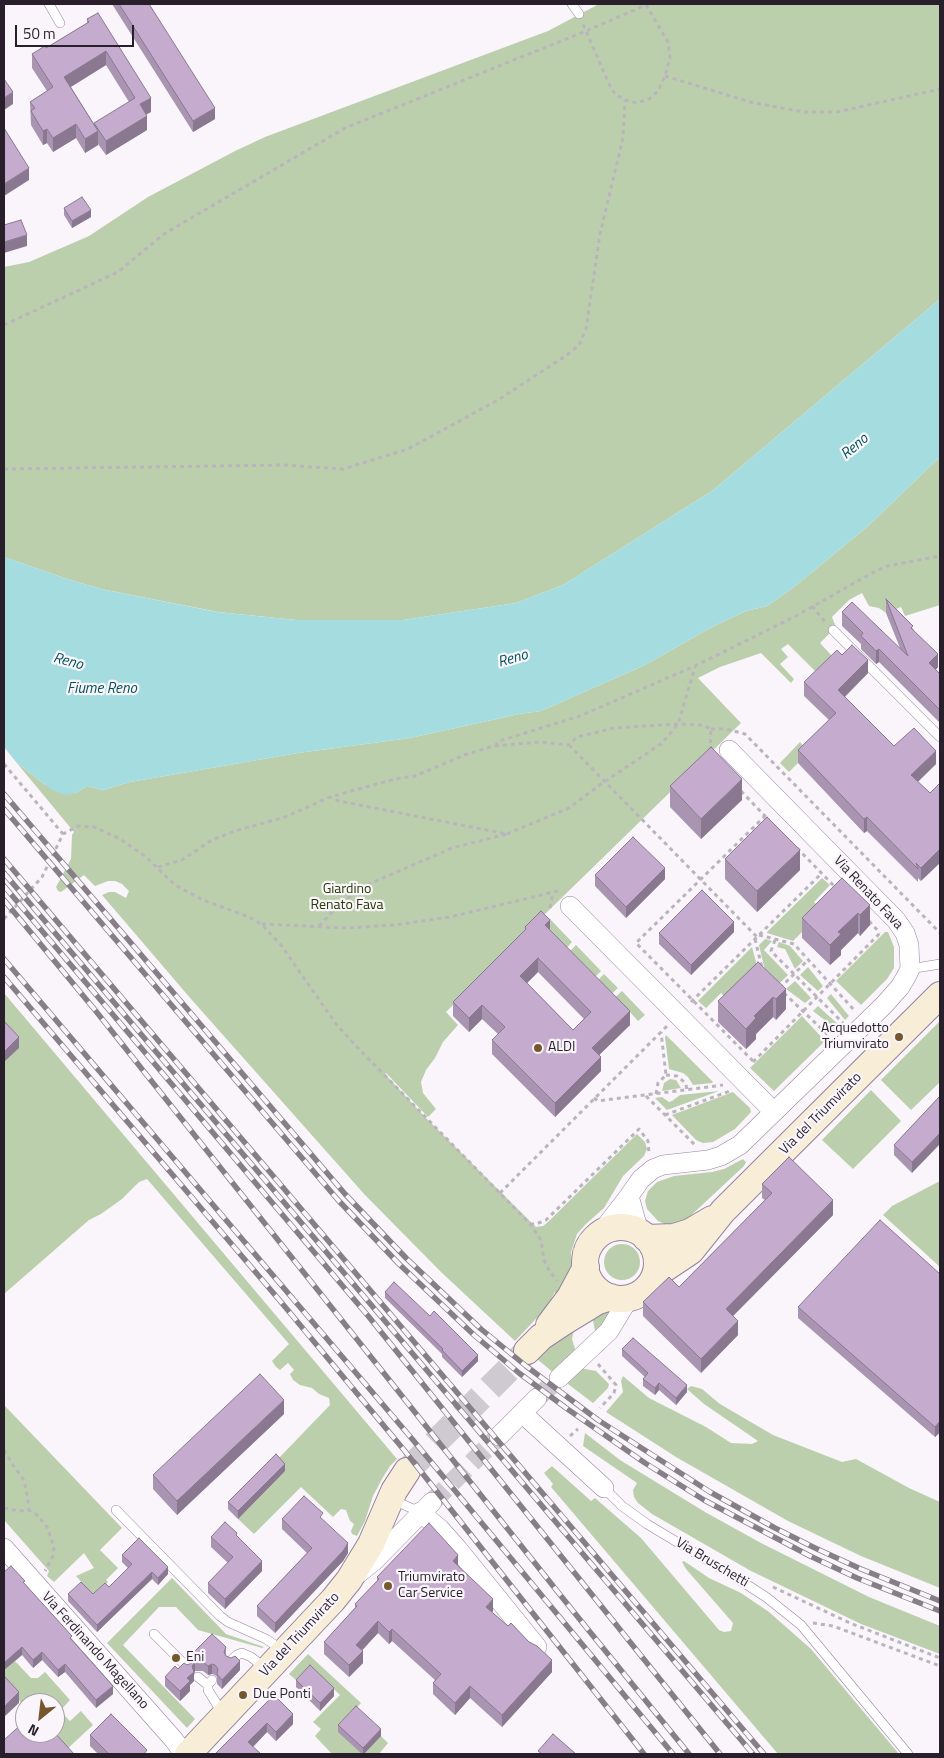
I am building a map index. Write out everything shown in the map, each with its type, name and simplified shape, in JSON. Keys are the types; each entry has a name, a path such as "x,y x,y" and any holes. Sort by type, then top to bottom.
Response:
{"main road":[{"name":"Via del Triumvirato","path":"655,1275 691,1250 723,1211 940,995"},
{"name":"Via del Triumvirato","path":"643,1235 674,1237 700,1227 723,1211"},
{"path":"586,1267 570,1297 534,1344 591,1305 620,1298 643,1292 652,1281 657,1268 656,1255 651,1243 643,1235 622,1227 613,1228 599,1235 590,1245 587,1252 586,1267 596,1289 620,1298"},
{"name":"Via del Triumvirato","path":"188,1754 349,1580 371,1544 390,1499 407,1471"}],"street":[{"name":"Via Renato Fava","path":"729,750 896,920 905,933 909,944 910,969"},
{"path":"571,897 735,1080 774,1112"},
{"path":"599,1235 641,1179 653,1169 662,1165 708,1160 721,1156 740,1145 889,999 900,987 910,969"},
{"path":"629,1196 643,1235"},
{"path":"559,1378 609,1330 620,1298"},
{"path":"499,1436 538,1398"},
{"name":"Via Bruschetti","path":"522,1413 604,1488"},
{"path":"426,1507 440,1529 537,1647"},
{"name":"Via del Triumvirato","path":"349,1580 374,1561 426,1507"},
{"name":"Via Ferdinando Magellano","path":"4,1548 174,1740 184,1754"}],"lane":[{"path":"49,4 60,23"},
{"path":"572,4 579,14"},
{"path":"833,630 940,737"},
{"path":"910,969 940,964"},
{"name":"Via Bruschetti","path":"604,1488 622,1506 647,1524 736,1577 766,1597 800,1625 908,1754"},
{"path":"390,1499 426,1507"},
{"path":"116,1510 220,1616 228,1622 266,1639 276,1661"},
{"path":"154,1634 188,1668"},
{"path":"230,1661 237,1655 242,1654 276,1661"},
{"path":"198,1677 210,1682 208,1690 224,1716"}],"path":[{"path":"4,324 118,272 164,234 345,128 586,31 647,5 668,42 670,58 658,91 649,99 638,103 625,100 615,94 610,86 586,31 579,14"},
{"path":"665,76 750,102 804,112 837,112 940,89"},
{"path":"4,469 283,465 343,469 408,449 498,400 567,355 579,345 586,329 600,234 623,138 625,100"},
{"path":"494,746 500,741 580,716 695,666 887,566 940,556"},
{"path":"812,606 833,630"},
{"path":"319,926 339,904 360,888 452,848 507,834 569,808 661,744 678,724 695,666"},
{"path":"569,744 577,736 614,728 678,724 702,725 711,729 733,730 745,734 940,933"},
{"path":"710,754 711,729"},
{"path":"158,867 182,860 212,840 227,834 286,817 330,797 395,779 415,776 468,754 494,746 540,742 569,744 757,937 763,972"},
{"path":"4,764 63,834"},
{"path":"738,788 771,822"},
{"path":"330,797 339,801 507,834"},
{"path":"753,1061 636,944 765,816"},
{"path":"4,919 42,877 63,834 78,826 94,827 120,839 145,856 175,885 203,900 249,917 261,924 281,945 336,1024 530,1224 541,1240 544,1260 549,1270 561,1284"},
{"path":"796,847 841,893"},
{"path":"500,1193 837,858"},
{"path":"261,924 347,928 395,925 450,917 552,892 571,897"},
{"path":"550,908 552,892"},
{"path":"867,919 880,933"},
{"path":"594,1098 598,1102 687,1091 735,1080 880,933 896,920"},
{"path":"757,937 794,944 858,1014"},
{"path":"775,940 771,951 817,997"},
{"path":"780,988 808,960"},
{"path":"774,983 832,1039"},
{"path":"661,1032 666,1075"},
{"path":"666,1075 677,1076 686,1084 687,1091"},
{"path":"656,1094 658,1083 666,1075"},
{"path":"665,1115 736,1088 735,1080"},
{"path":"646,1096 697,1146"},
{"path":"530,1224 546,1220 639,1129"},
{"path":"594,1360 616,1385 614,1393 600,1408"},
{"path":"568,1438 578,1429"},
{"path":"4,1450 23,1479 30,1510"},
{"path":"4,1508 19,1511 30,1510 47,1527 54,1547 49,1567 34,1582"},
{"path":"769,1584 850,1623 940,1658"},
{"path":"800,1625 810,1622 833,1626 940,1666"}],"green space":[{"path":"599,4 940,4 940,299 712,491 563,585 516,603 403,620 296,620 218,612 101,589 4,557 4,267 29,262 89,236 148,197 265,137 548,31"},
{"name":"Giardino Renato Fava","path":"940,457 940,605 905,616 901,607 886,613 879,608 869,606 862,593 849,600 832,617 836,627 820,643 832,656 824,673 846,695 843,699 788,644 781,649 788,657 780,664 794,679 791,683 761,653 720,667 698,678 741,723 446,1012 458,1025 443,1042 421,1082 423,1093 436,1109 428,1117 385,1074 426,1118 536,1227 543,1226 548,1222 637,1134 645,1142 647,1149 644,1156 623,1176 604,1208 577,1234 571,1252 571,1269 558,1295 555,1292 550,1304 515,1341 441,1272 365,1195 191,999 102,895 115,892 126,898 129,891 122,884 108,881 95,886 84,875 61,892 56,887 71,859 72,835 74,832 16,762 44,784 76,793 87,786 103,790 130,782 298,753 410,738 519,714 541,711 645,665 712,627 746,611 767,606 794,587 867,527"},
{"path":"800,742 809,752 789,772 780,763"},
{"path":"822,878 830,885 814,902 823,911 793,941 767,933 767,932"},
{"path":"549,918 572,942 563,952 542,924"},
{"path":"885,932 888,932 894,947 894,968 887,979 861,1005 836,981"},
{"path":"765,939 772,941 764,950 788,975 780,983 765,971 759,945"},
{"path":"779,942 790,946 803,961 795,969 785,949 777,947"},
{"path":"576,945 601,971 591,981 566,955"},
{"path":"752,947 759,973 731,1003 721,993 706,1008 698,1001"},
{"path":"808,967 823,986 818,991 800,975"},
{"path":"604,974 618,988 608,997 594,984"},
{"path":"795,981 811,998 805,1003 786,989"},
{"path":"622,991 645,1015 638,1021 629,1011 611,1001"},
{"path":"4,993 397,1459 390,1466 373,1496 365,1521 357,1536 352,1534 351,1531 354,1524 350,1521 346,1510 341,1509 333,1517 301,1487 254,1534 238,1519 285,1471 276,1461 330,1405 329,1398 293,1380 290,1374 294,1370 288,1363 280,1370 276,1367 272,1361 289,1344 147,1179 139,1182 122,1199 89,1220 4,1294"},
{"path":"831,994 849,1016 845,1020 827,998"},
{"path":"818,1006 840,1026 836,1029 813,1011"},
{"path":"802,1016 825,1041 774,1091 750,1068"},
{"path":"940,1021 940,1082 911,1110 881,1080"},
{"path":"666,1035 712,1083 693,1085 683,1073 669,1069"},
{"path":"670,1079 676,1080 681,1088 662,1091 664,1083"},
{"path":"871,1090 901,1121 853,1169 822,1140"},
{"path":"719,1091 667,1110 655,1098 662,1097 669,1102 680,1095"},
{"path":"733,1092 750,1108 751,1112 735,1129 713,1142 703,1143 696,1140 672,1115"},
{"path":"743,1159 746,1162 744,1166 685,1221 665,1224 658,1221 647,1209 645,1201 648,1191 657,1182 674,1176 724,1169"},
{"path":"940,1181 940,1267 883,1215 892,1206"},
{"path":"622,1244 629,1245 635,1249 639,1255 639,1269 635,1275 629,1279 622,1280 615,1279 609,1275 605,1269 604,1262 605,1255 609,1249 615,1245"},
{"path":"608,1311 611,1315 596,1332 592,1315"},
{"path":"574,1330 572,1339 576,1352 555,1374 537,1359 554,1342"},
{"path":"580,1368 596,1371 609,1384 608,1388 593,1403 564,1381"},
{"path":"623,1376 649,1398 706,1427 731,1443 752,1444 758,1441 704,1404 687,1389 691,1386 702,1389 720,1404 773,1435 842,1462 856,1459 909,1488 940,1502 940,1588 861,1556 788,1521 676,1457 606,1412 623,1392 621,1381"},
{"path":"4,1405 122,1528 100,1550 118,1568 106,1580 108,1582 94,1596 76,1576 94,1568 84,1553 54,1582 47,1576 49,1571 4,1520"},
{"path":"585,1433 620,1460 705,1512 761,1543 869,1597 940,1626 940,1654 861,1624 751,1571 652,1514 638,1503 634,1497 633,1490 637,1483 583,1446"},
{"path":"552,1466 591,1501 595,1498 641,1538 719,1630 724,1632 731,1631 733,1623 682,1562 684,1561 709,1578 741,1593 769,1612 811,1649 899,1754 778,1754 551,1487 553,1484 544,1473"},
{"path":"172,1578 226,1634 264,1647 198,1630 176,1607 159,1607 123,1645 195,1719 187,1728 107,1643"},
{"path":"308,1654 361,1703 354,1711 362,1754 332,1754 315,1736 321,1729 313,1722 340,1695 310,1666 296,1680 289,1674"},
{"path":"15,1661 31,1678 38,1678 45,1672 64,1693 15,1693 15,1696 4,1683 4,1668"},
{"path":"65,1694 70,1700 65,1706"},
{"path":"81,1711 93,1725 65,1751 61,1743 65,1743 65,1716 70,1721"},
{"path":"381,1736 388,1743 379,1754 364,1754"}],"water":[{"name":"Fiume Reno","path":"940,299 940,457 867,527 794,587 767,606 746,611 712,627 645,665 541,711 519,714 410,738 298,753 130,782 103,790 87,786 76,793 66,795 54,791 44,784 16,762 4,747 4,557 101,589 217,612 296,620 403,620 516,603 563,585 712,491"}],"building":[{"path":"119,4 149,4 215,108 193,121"},
{"path":"98,13 151,98 140,104 147,116 106,141 94,123 135,98 106,51 64,77 98,131 85,139 76,124 53,138 47,129 43,131 31,111 35,108 30,102 53,87 32,54 45,46 46,48 89,22 87,19"},
{"path":"4,79 13,92 4,98"},
{"path":"4,128 29,168 4,184"},
{"path":"82,197 91,210 72,221 64,208"},
{"path":"21,220 27,235 4,242 4,225"},
{"path":"886,599 913,626 911,628 938,654 929,663 940,674 940,710 879,649 876,651 861,636 863,633 842,612 852,602 908,656"},
{"path":"852,645 868,660 838,690 894,746 914,728 936,751 911,775 930,793 940,783 940,849 921,868 916,863 918,869 867,817 864,819 798,750 836,713 804,682 837,650 842,655"},
{"path":"711,747 742,779 701,819 670,786"},
{"path":"767,817 800,850 757,891 725,859"},
{"path":"633,837 665,868 626,907 595,875"},
{"path":"842,878 870,905 860,915 858,913 838,932 841,934 830,945 802,918"},
{"path":"702,890 734,922 691,965 659,933"},
{"path":"541,911 550,920 545,925 630,1011 592,1048 601,1057 555,1103 492,1040 505,1027 482,1005 469,1018 453,1002 526,929 525,927","holes":["538,958 591,1012 573,1030 520,976"]},
{"path":"758,962 786,989 776,999 773,997 754,1016 756,1018 746,1029 718,1001"},
{"path":"4,1021 19,1037 4,1052"},
{"path":"940,1096 940,1133 912,1162 894,1145"},
{"path":"789,1157 833,1200 726,1309 738,1321 701,1359 643,1302 669,1277 679,1287 772,1193 762,1184"},
{"path":"880,1220 940,1274 940,1421 935,1427 798,1307"},
{"path":"394,1282 430,1316 434,1311 478,1355 462,1371 443,1349 385,1292"},
{"path":"633,1338 687,1385 676,1398 659,1383 655,1388 643,1379 648,1373 622,1349"},
{"path":"260,1374 284,1400 177,1501 153,1475"},
{"path":"276,1454 285,1464 238,1511 228,1502"},
{"path":"304,1496 323,1513 320,1517 348,1543 343,1551 275,1623 257,1606 312,1548 282,1519"},
{"path":"225,1522 262,1561 225,1599 208,1583 233,1557 211,1537"},
{"path":"429,1523 458,1555 453,1561 493,1599 486,1607 508,1626 511,1623 529,1642 537,1646 552,1660 502,1715 470,1686 455,1703 433,1683 441,1674 392,1629 389,1632 378,1621 356,1645 363,1651 349,1665 324,1642 357,1606 355,1604 379,1579 377,1577"},
{"path":"139,1538 168,1567 158,1578 152,1572 97,1625 68,1594 81,1582 93,1594 105,1583 109,1587 132,1564 122,1555"},
{"path":"11,1566 72,1636 70,1638 113,1686 96,1700 65,1664 58,1670 42,1652 33,1660 22,1647 4,1663 4,1572"},
{"path":"212,1634 226,1647 224,1652 226,1656 231,1658 235,1656 240,1661 222,1680 217,1674 218,1669 215,1665 208,1666 203,1662 195,1662 192,1666 194,1672 187,1678 190,1681 180,1691 165,1677 175,1666 178,1669 184,1663 187,1665 192,1663 194,1660 192,1654"},
{"path":"310,1665 334,1688 320,1703 296,1680"},
{"path":"4,1676 19,1692 15,1693 15,1696 4,1707"},
{"path":"274,1695 293,1714 276,1732 267,1723 248,1742 261,1754 215,1754"},
{"path":"356,1706 381,1729 363,1748 338,1725"},
{"path":"111,1714 147,1750 144,1754 109,1754 90,1735"},
{"path":"15,1730 15,1743 64,1743 74,1754 4,1754 4,1740"},
{"path":"553,1734 576,1754 542,1754 538,1751"}],"tunnel":[{"path":"407,1471 527,1351"},
{"path":"537,1398 559,1378"},
{"path":"432,1502 499,1436"}],"railway":[{"path":"4,794 345,1194 406,1258 481,1329 526,1366 598,1420 710,1492 815,1548 940,1601"},
{"path":"4,809 338,1200 399,1264 474,1335 519,1373 566,1408 645,1463 704,1500 810,1556 857,1578 940,1611"},
{"path":"4,859 764,1754"},
{"path":"4,873 753,1754"},
{"path":"4,886 369,1317 720,1754"},
{"path":"4,900 95,1010 689,1754"},
{"path":"4,959 413,1440 673,1754"},
{"path":"4,977 281,1302 404,1450 644,1754"}],"place":[{"name":"Acquedotto Triumvirato","path":"899,1037"},
{"name":"ALDI","path":"538,1048"},
{"name":"Triumvirato Car Service","path":"388,1586"},
{"name":"Eni","path":"176,1658"},
{"name":"Due Ponti","path":"243,1695"}],"water label":[{"name":"Reno","path":"855,447"},
{"name":"Reno","path":"513,659"},
{"name":"Reno","path":"68,662"}]}
